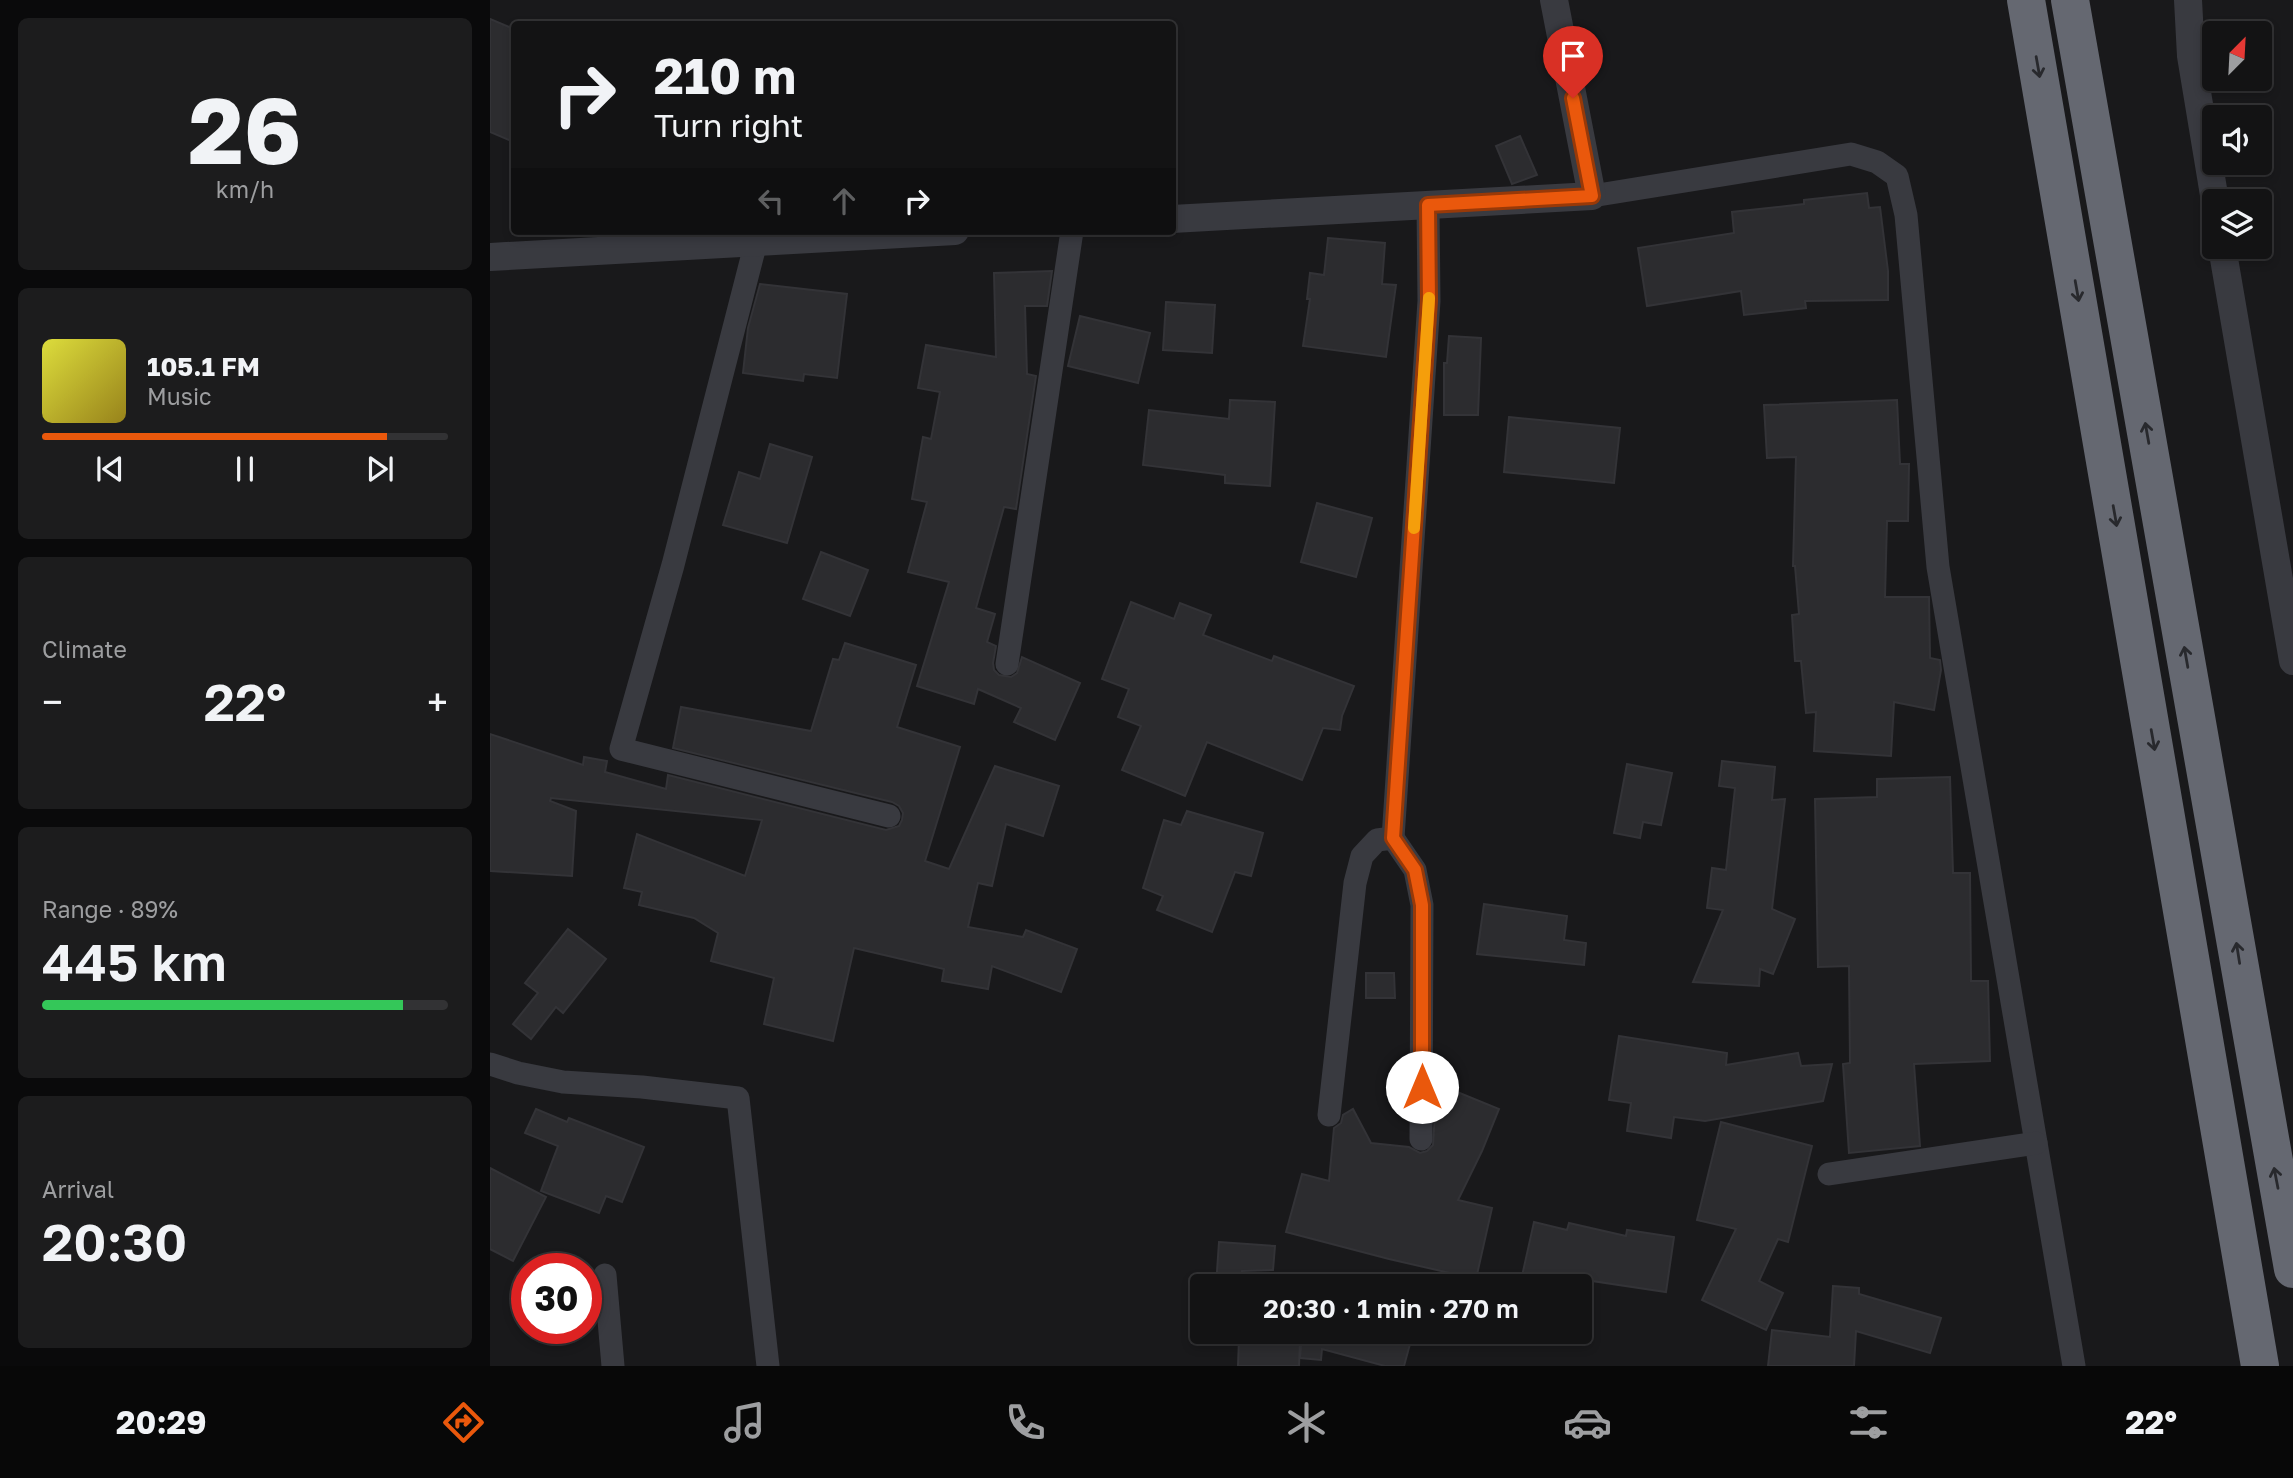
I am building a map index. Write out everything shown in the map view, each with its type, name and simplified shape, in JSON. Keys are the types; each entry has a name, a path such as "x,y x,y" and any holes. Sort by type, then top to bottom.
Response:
{"highway":[{"path":"2026,0 2260,1366"},
{"path":"2070,0 2293,1269"}],"street":[{"path":"1554,0 1592,196"},
{"path":"2188,0 2191,56 2213,189"},
{"path":"1176,219 1592,196 1851,154 1877,162 1897,176 1906,215 1938,567 2074,1366"},
{"path":"1421,1139 1422,905 1415,870 1393,838 1429,301 1428,205"},
{"path":"490,257 883,235"},
{"path":"1007,664 1071,235"},
{"path":"756,242 673,565 621,748 889,816"},
{"path":"2224,259 2293,661"},
{"path":"1329,1115 1354,883 1362,856 1377,840 1393,838"},
{"path":"490,1064 563,1082 642,1087 738,1098 768,1366"},
{"path":"1829,1174 2036,1143"},
{"path":"605,1275 613,1366"}],"building":[{"path":"490,19 511,28 511,141 490,132"},
{"path":"1520,136 1537,175 1512,184 1496,146"},
{"path":"1867,193 1869,208 1880,207 1888,271 1888,300 1805,301 1806,308 1744,315 1741,291 1647,306 1638,248 1734,233 1732,212 1804,204 1804,200"},
{"path":"1328,238 1385,243 1382,284 1396,285 1386,357 1303,346 1310,299 1307,299 1310,273 1324,275"},
{"path":"1052,271 1047,306 1025,306 1027,374 1036,376 1016,509 1004,507 976,608 995,614 987,642 996,646 993,663 994,670 999,675 1011,677 1017,673 1022,657 1080,683 1055,740 1014,722 1021,708 978,689 974,704 917,686 949,582 908,572 927,502 912,499 923,437 931,439 940,392 918,388 926,345 996,357 994,273"},
{"path":"760,284 847,294 837,378 804,374 803,381 743,373 748,328"},
{"path":"1166,302 1215,305 1212,353 1163,350"},
{"path":"1080,316 1150,333 1138,383 1068,366"},
{"path":"1449,336 1481,338 1478,415 1444,415 1444,363 1447,363"},
{"path":"1230,400 1275,402 1270,486 1225,483 1225,475 1143,465 1149,410 1229,419"},
{"path":"1897,400 1900,464 1909,464 1908,521 1887,521 1885,597 1929,597 1930,658 1940,660 1941,670 1934,710 1894,702 1891,756 1814,751 1816,712 1806,713 1801,661 1795,661 1792,615 1799,614 1793,566 1796,457 1767,458 1764,405"},
{"path":"1509,417 1620,428 1614,483 1504,472"},
{"path":"770,444 812,457 787,543 723,525 739,472 760,479"},
{"path":"1317,503 1372,518 1356,577 1301,562"},
{"path":"821,552 868,570 850,616 803,599"},
{"path":"1131,602 1174,619 1180,603 1211,615 1203,635 1272,661 1274,656 1354,686 1342,716 1340,730 1323,728 1302,780 1207,742 1185,796 1122,770 1141,726 1118,717 1129,689 1102,679"},
{"path":"845,643 916,665 897,727 960,747 925,861 949,869 995,766 1059,786 1043,836 1006,824 992,886 978,883 968,927 1023,937 1026,930 1077,949 1061,992 992,966 988,989 942,981 944,969 854,948 833,1041 764,1024 774,978 711,961 718,933 694,918 639,905 642,892 624,888 637,834 745,876 762,820 551,798 550,801 576,811 572,876 490,871 490,734 583,765 584,757 607,761 605,772 666,789 668,775 886,830 899,826 903,813 899,806 892,802 673,748 681,707 811,731 833,659 839,660"},
{"path":"1722,761 1775,767 1772,800 1785,799 1772,909 1795,919 1773,974 1760,969 1759,986 1693,982 1723,910 1707,908 1712,868 1726,870 1735,788 1719,786"},
{"path":"1627,764 1672,773 1661,825 1643,822 1640,838 1614,833"},
{"path":"1950,777 1953,873 1970,873 1971,981 1988,981 1990,1061 1914,1064 1920,1146 1849,1153 1843,1064 1850,1063 1849,966 1818,967 1815,799 1877,797 1877,779"},
{"path":"1187,811 1263,833 1251,876 1235,872 1212,932 1157,910 1163,896 1143,888 1164,820 1181,825"},
{"path":"1484,904 1567,916 1564,940 1586,943 1584,965 1477,954"},
{"path":"568,929 606,959 563,1013 556,1007 531,1039 513,1024 538,993 525,983"},
{"path":"1366,973 1394,973 1395,998 1366,998"},
{"path":"1619,1036 1727,1053 1726,1065 1798,1053 1801,1066 1832,1064 1823,1101 1705,1121 1674,1117 1671,1138 1627,1131 1631,1103 1609,1100"},
{"path":"1445,1087 1499,1109 1458,1200 1492,1208 1477,1274 1454,1274 1286,1232 1302,1174 1329,1181 1334,1128 1341,1123 1343,1115 1353,1109 1371,1143 1409,1147 1420,1153 1433,1145 1435,1113"},
{"path":"536,1109 567,1122 569,1118 644,1147 622,1202 606,1196 599,1213 541,1191 558,1146 525,1133"},
{"path":"1721,1122 1812,1146 1788,1242 1778,1239 1759,1281 1783,1293 1766,1330 1702,1300 1736,1229 1697,1220"},
{"path":"490,1168 546,1197 517,1253 511,1253 511,1260 490,1249"},
{"path":"1534,1222 1567,1230 1569,1223 1626,1236 1627,1230 1674,1237 1666,1292 1592,1281 1592,1274 1522,1274"},
{"path":"1219,1242 1275,1246 1273,1270 1217,1274"},
{"path":"1833,1286 1859,1288 1859,1294 1941,1318 1930,1353 1856,1331 1854,1366 1768,1366 1772,1330 1830,1337"},
{"path":"1239,1344 1300,1344 1299,1366 1238,1366"},
{"path":"1301,1344 1410,1344 1404,1366 1385,1366 1322,1349 1321,1360 1300,1358"}],"slow traffic":[{"path":"1414,528 1429,298"}],"route":[{"path":"1422,1087 1422,905 1415,870 1393,838 1429,301 1428,205 1592,196 1573,98"}]}
